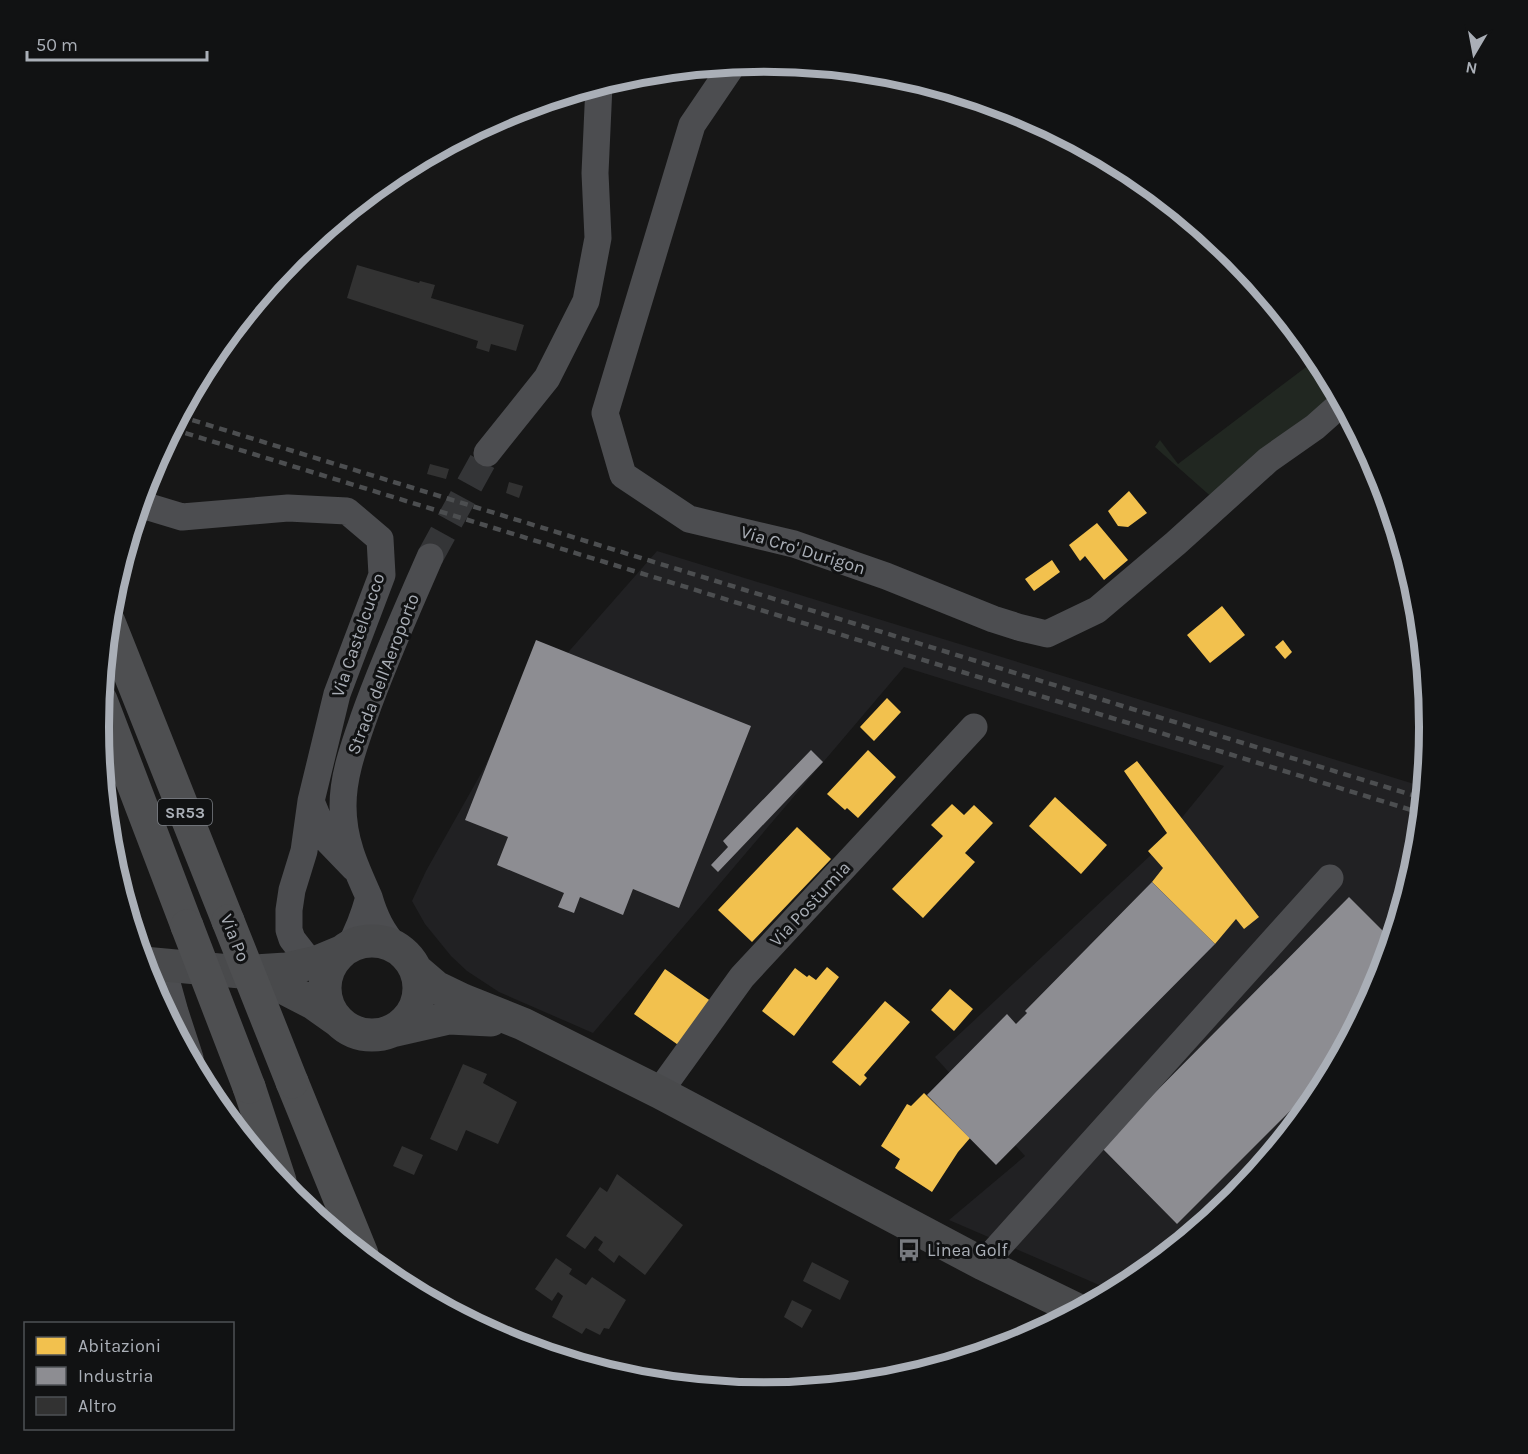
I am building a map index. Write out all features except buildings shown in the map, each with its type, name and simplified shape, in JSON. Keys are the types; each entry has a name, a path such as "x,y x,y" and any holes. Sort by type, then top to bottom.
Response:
{"highway":[{"name":"Via Po","path":"116,639 356,1239"},
{"name":"SR53","path":"109,721 249,1087 273,1160"}],"main road":[{"path":"154,964 241,972 286,969 359,943 383,942 405,958 436,987 523,1024 659,1092 983,1263 1069,1306"},
{"path":"336,953 325,979 324,994 337,1020"},
{"path":"392,1031 405,1022 414,1010 418,996 418,982 405,958"},
{"path":"241,972 282,987 313,1003 349,1030 363,1035 378,1035 449,1018 523,1024"}],"street":[{"name":"Via Cro' Durigon","path":"727,73 692,125 605,413 623,475 690,519 794,544 886,576 993,619 1047,634 1097,610 1268,460 1316,427 1336,409"},
{"path":"487,453 547,378 586,301 598,238 595,172 599,93"},
{"name":"Via Castelcucco","path":"148,506 182,517 288,508 347,511 380,539 382,575 337,694 311,801 304,851 292,890 289,910 289,930 292,939 306,957 336,953"},
{"name":"Strada dell'Aeroporto","path":"405,958 385,934 375,917 349,849 344,826 343,804 350,756 378,680 430,557"},
{"name":"Via Postumia","path":"659,1092 742,977 974,728"},
{"path":"311,801 327,840 364,885 363,919 358,933 336,953"},
{"path":"983,1263 1330,878"},
{"path":"157,973 176,1014"}],"shaded area":[{"path":"1310,364 1336,409 1224,508 1155,447 1160,440 1178,464"},
{"path":"657,551 1416,785 1406,855 1397,897 1384,938 1351,1017 1309,1091 1284,1126 1227,1190 1163,1247 1103,1287 949,1220 1025,1156 935,1057 1153,853 1224,766 904,667 593,1033 499,992 467,971 451,956 425,924 412,901 506,723"}],"tunnel":[{"path":"430,557 487,453"}],"railway":[{"path":"187,418 1415,796"},
{"path":"180,431 1413,811"}],"place":[{"name":"Linea Golf","path":"909,1250"}]}
